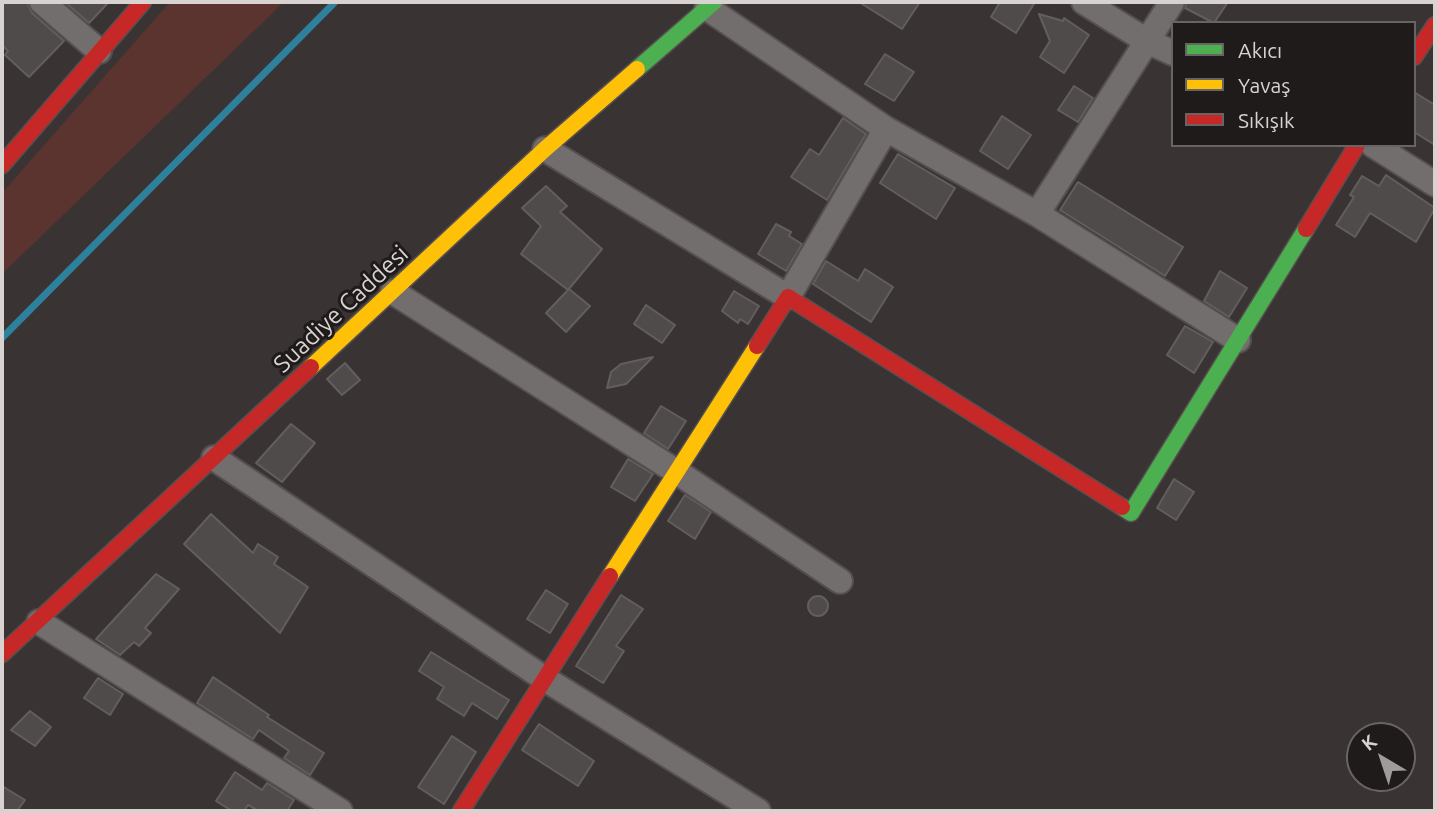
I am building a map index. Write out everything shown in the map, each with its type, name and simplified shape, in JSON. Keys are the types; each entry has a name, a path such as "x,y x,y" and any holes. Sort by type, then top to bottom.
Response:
{"street":[{"path":"42,2 99,51"},
{"path":"3,163 143,2"},
{"path":"1084,2 1147,41 1171,52"},
{"path":"1037,214 1172,2"},
{"path":"710,5 886,129 1037,214 1238,340"},
{"name":"Suadiye Caddesi","path":"2,654 545,149 710,5"},
{"path":"1416,54 1435,25"},
{"path":"461,811 788,297 886,129"},
{"path":"545,149 788,297 1130,513 1356,147"},
{"path":"1376,147 1435,184"},
{"path":"393,292 677,472 841,581"},
{"path":"214,458 545,679 758,811"},
{"path":"39,622 340,811"}],"shaded area":[{"path":"170,2 284,2 2,274 2,193"}],"building":[{"path":"2,2 27,2 32,13 64,41 29,77 5,55 8,51 2,45"},
{"path":"65,2 109,2 89,23"},
{"path":"859,2 920,2 902,29"},
{"path":"1000,2 1035,2 1016,33 991,17"},
{"path":"1187,2 1228,2 1215,21 1185,8"},
{"path":"1039,14 1063,21 1064,18 1089,35 1064,73 1040,57 1050,41"},
{"path":"885,54 914,72 894,101 865,84"},
{"path":"1074,86 1093,98 1078,122 1058,110"},
{"path":"1416,93 1435,105 1435,145 1416,133"},
{"path":"1002,116 1031,135 1008,169 980,151"},
{"path":"843,118 866,134 827,200 791,177 810,149 819,155"},
{"path":"898,154 955,188 936,219 880,183"},
{"path":"1386,175 1435,208 1416,242 1370,213 1355,237 1336,225 1354,197 1350,195 1362,176 1379,186"},
{"path":"1078,182 1183,247 1165,276 1060,210"},
{"path":"546,186 567,206 560,212 602,249 568,290 521,254 541,226 522,208"},
{"path":"776,224 791,232 789,236 802,244 786,271 758,254"},
{"path":"826,261 858,281 865,269 893,287 871,322 813,284"},
{"path":"1220,271 1247,288 1229,317 1204,301"},
{"path":"569,289 590,306 566,332 546,313"},
{"path":"734,291 759,306 748,324 740,319 738,323 722,311"},
{"path":"646,305 675,325 662,343 634,324"},
{"path":"1185,326 1213,342 1194,373 1167,355"},
{"path":"653,357 626,384 607,388 611,372 621,364"},
{"path":"345,363 360,380 342,395 327,379"},
{"path":"661,406 686,421 668,449 644,433"},
{"path":"291,424 315,443 282,482 256,463"},
{"path":"628,459 653,474 635,501 611,487"},
{"path":"1174,479 1194,492 1176,520 1157,508"},
{"path":"685,495 711,512 695,539 668,521"},
{"path":"211,514 253,553 258,544 278,557 274,564 308,587 280,633 184,544"},
{"path":"156,574 179,589 145,628 151,633 139,646 134,642 120,655 96,639"},
{"path":"546,590 568,604 550,633 527,619"},
{"path":"621,595 643,609 616,646 624,651 603,683 576,666"},
{"path":"814,596 822,596 828,606 822,616 814,616 808,610 808,602"},
{"path":"431,652 509,700 497,719 472,703 464,716 437,699 444,687 419,671"},
{"path":"213,677 269,715 267,717 324,753 310,775 284,758 289,751 259,730 253,739 197,703"},
{"path":"98,678 123,694 110,715 84,698"},
{"path":"30,711 51,727 35,746 11,730"},
{"path":"539,724 594,761 578,786 522,750"},
{"path":"452,736 476,752 444,804 418,787"},
{"path":"235,772 262,790 267,783 294,800 287,811 259,811 248,805 244,811 232,811 216,801"},
{"path":"2,786 25,800 17,811 2,811"}],"waterway":[{"path":"2,338 335,2"}],"traffic: fast":[{"path":"637,69 714,2"},
{"path":"1122,507 1131,513 1306,229"}],"traffic: slow":[{"path":"311,367 545,149 637,69"},
{"path":"610,576 757,346"}],"traffic: jam":[{"path":"2,165 143,2"},
{"path":"1416,54 1435,25"},
{"path":"1306,229 1356,147"},
{"path":"757,346 788,297 1122,507"},
{"path":"2,654 311,367"},
{"path":"461,811 610,576"}]}
